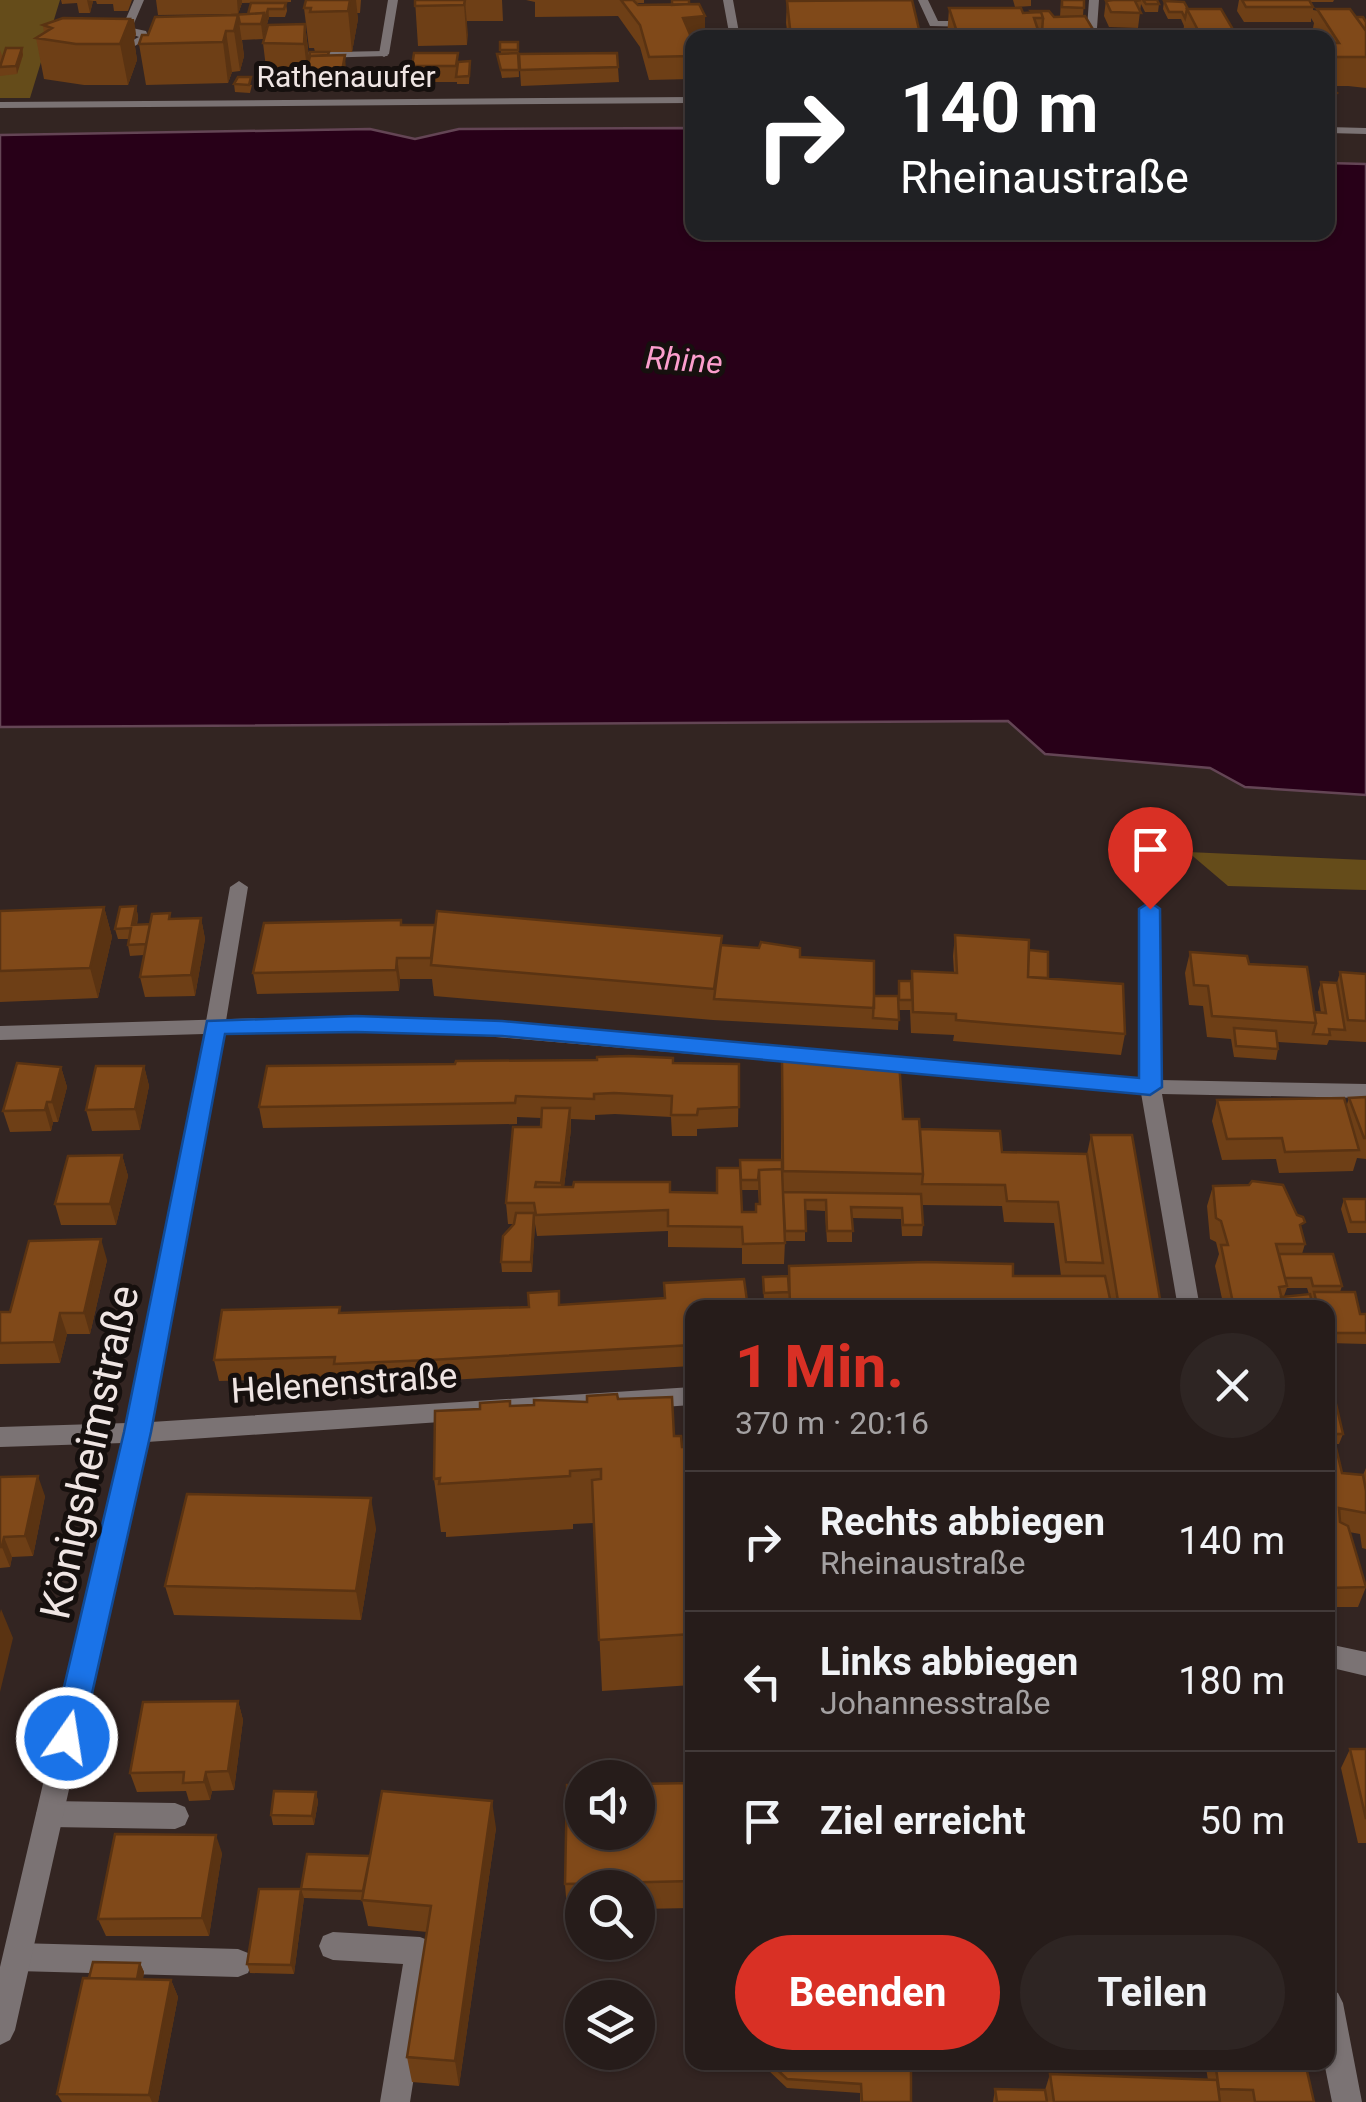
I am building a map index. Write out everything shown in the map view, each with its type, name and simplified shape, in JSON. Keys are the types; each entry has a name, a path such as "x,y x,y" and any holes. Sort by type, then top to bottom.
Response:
{"street":[{"path":"112,54 144,38 142,33 126,30 139,0"},
{"path":"276,56 384,54 393,0"},
{"path":"728,0 734,30"},
{"path":"923,0 934,24 988,24"},
{"path":"1093,30 1094,0"},
{"name":"Rathenauufer","path":"0,104 685,100"},
{"path":"1335,130 1366,131"},
{"name":"Königsheimstraße","path":"0,2030 9,1972 50,1814 137,1432 240,887"},
{"path":"1150,909 1150,1087 1188,1300"},
{"path":"0,1033 356,1024 502,1028 1150,1087 1366,1091"},
{"name":"Helenenstraße","path":"0,1437 137,1432 685,1396"},
{"path":"1335,1657 1366,1664"},
{"path":"50,1814 175,1816"},
{"path":"333,1946 420,1951 394,2102"},
{"path":"9,1972 238,1963"},
{"path":"1335,2040 1347,2102"}],"shaded area":[{"path":"0,0 60,0 30,98 0,98"},
{"path":"1188,852 1366,860 1366,890 1228,886"}],"water":[{"name":"Rhine","path":"685,128 685,240 1335,240 1335,163 1366,164 1366,795 1245,787 1210,768 1045,754 1008,721 0,727 0,135 370,129 415,139 459,129"}],"building":[{"path":"306,0 350,0 348,11 310,12 311,8 304,8"},
{"path":"415,0 465,0 464,5 415,6"},
{"path":"621,0 633,0 638,5 699,4 705,16 683,18 688,30 685,30 685,56 649,57 640,25"},
{"path":"672,0 689,0 689,4 672,5"},
{"path":"912,0 919,30 790,30 787,1"},
{"path":"1062,0 1084,0 1084,8 1062,7"},
{"path":"1141,0 1135,1 1141,13 1111,12 1106,1"},
{"path":"1242,0 1309,0 1313,7 1246,7"},
{"path":"1164,1 1184,2 1188,9 1185,18 1182,12 1169,12"},
{"path":"251,3 286,3 284,9 268,9 265,20 264,13 248,14"},
{"path":"949,8 1021,8 1023,13 1041,12 1043,18 1034,18 1038,30 956,30"},
{"path":"1187,9 1221,9 1233,30 1198,30"},
{"path":"1317,9 1350,9 1366,31 1366,57 1335,57 1335,43 1339,43 1335,30 1331,30"},
{"path":"1049,11 1054,17 1085,16 1093,30 1042,30 1041,12 1032,12"},
{"path":"264,13 261,24 240,24 238,15 231,15"},
{"path":"238,15 234,31 226,31 223,42 139,44 142,35 148,35 155,17"},
{"path":"63,18 130,19 120,44 76,44 36,38 52,28 43,25"},
{"path":"305,24 304,44 263,43 268,25"},
{"path":"500,42 518,42 518,50 500,50"},
{"path":"6,48 22,48 16,66 0,67"},
{"path":"310,52 329,52 309,58"},
{"path":"414,53 458,53 456,66 412,66"},
{"path":"518,53 519,70 501,70 497,54"},
{"path":"617,53 618,67 520,70 519,54"},
{"path":"345,55 342,71 307,69 310,56"},
{"path":"470,61 469,76 456,77 458,62"},
{"path":"238,77 251,77 249,85 234,84"},
{"path":"136,906 132,925 150,924 146,944 128,945 131,928 115,929 120,907"},
{"path":"104,907 90,968 0,971 0,911"},
{"path":"437,911 722,936 714,989 431,965"},
{"path":"170,913 169,919 201,918 191,975 140,977 152,914"},
{"path":"401,920 401,925 435,925 431,958 397,958 396,970 253,973 264,923"},
{"path":"955,935 1029,940 1028,977 1123,984 1125,1034 956,1020 956,1014 913,1012 912,971 957,973"},
{"path":"761,942 800,948 800,957 874,961 874,1008 714,999 721,945 759,948"},
{"path":"1029,950 1048,952 1048,978 1028,977"},
{"path":"1190,952 1247,956 1249,964 1307,967 1316,1023 1212,1016 1208,986 1194,985"},
{"path":"1340,972 1366,974 1366,1021 1348,1020"},
{"path":"899,981 911,981 912,1000 899,1000"},
{"path":"1321,982 1337,983 1345,1030 1329,1029 1330,1035 1313,1034 1314,1012 1326,1013"},
{"path":"874,996 898,996 899,1020 873,1018"},
{"path":"1234,1028 1276,1031 1278,1049 1236,1046"},
{"path":"628,1056 673,1058 673,1063 739,1064 739,1107 698,1109 697,1115 671,1115 672,1096 614,1093 594,1094 594,1099 516,1096 515,1103 259,1107 267,1066 455,1064"},
{"path":"782,1058 899,1061 903,1119 919,1119 923,1174 783,1171"},
{"path":"17,1063 61,1067 52,1102 47,1102 45,1110 3,1111"},
{"path":"96,1066 144,1066 135,1109 86,1110"},
{"path":"1366,1097 1366,1138 1364,1138 1349,1098"},
{"path":"1344,1098 1359,1150 1285,1152 1282,1138 1227,1139 1217,1100"},
{"path":"542,1108 570,1108 561,1183 536,1182 535,1187 573,1187 574,1182 670,1182 670,1192 717,1193 717,1168 740,1168 742,1212 756,1212 756,1204 760,1204 759,1170 782,1169 785,1243 743,1244 742,1227 668,1226 668,1210 536,1215 534,1203 506,1203 513,1127 541,1127"},
{"path":"920,1129 1000,1131 1002,1152 1087,1154 1103,1263 1066,1262 1058,1202 1007,1201 1005,1185 922,1184"},
{"path":"1091,1135 1132,1135 1160,1299 1118,1300"},
{"path":"122,1155 110,1204 55,1204 68,1156"},
{"path":"740,1160 782,1160 782,1169 759,1170 758,1180 741,1180"},
{"path":"1252,1181 1283,1185 1297,1215 1305,1222 1300,1225 1305,1244 1276,1244 1287,1286 1279,1287 1282,1300 1232,1300 1221,1245 1228,1245 1221,1221 1216,1218 1213,1186 1249,1185"},
{"path":"783,1192 921,1194 923,1225 903,1225 902,1208 851,1207 853,1231 827,1231 826,1200 805,1200 806,1231 785,1231"},
{"path":"1344,1199 1366,1199 1366,1222 1351,1222"},
{"path":"516,1213 534,1213 531,1262 501,1262 503,1236 514,1224"},
{"path":"101,1239 84,1313 60,1313 54,1342 0,1343 0,1312 10,1312 29,1241"},
{"path":"1279,1254 1333,1254 1342,1286 1313,1286 1311,1278 1285,1278"},
{"path":"1013,1264 1013,1276 1105,1276 1110,1300 790,1300 789,1266"},
{"path":"788,1276 789,1292 764,1293 763,1277"},
{"path":"744,1279 747,1300 685,1300 685,1345 334,1364 335,1357 214,1360 222,1310 340,1307 339,1313 529,1307 528,1293 559,1291 559,1305 665,1298 664,1283"},
{"path":"1314,1292 1355,1292 1360,1314 1366,1314 1366,1333 1335,1333 1335,1300 1316,1300"},
{"path":"1310,1294 1311,1300 1282,1300 1281,1297"},
{"path":"587,1396 672,1397 674,1436 681,1436 685,1447 685,1634 599,1640 592,1480 601,1479 601,1469 570,1471 570,1476 439,1484 440,1478 434,1479 435,1411 480,1409 480,1403 510,1401 510,1406 534,1405 534,1400 587,1402"},
{"path":"1335,1404 1336,1404 1343,1434 1335,1434"},
{"path":"1335,1444 1342,1473 1363,1475 1366,1513 1339,1508 1340,1522 1348,1526 1366,1587 1335,1588"},
{"path":"38,1476 25,1536 4,1537 0,1547 0,1477"},
{"path":"187,1494 371,1498 356,1591 165,1586"},
{"path":"238,1701 228,1771 206,1772 204,1782 183,1783 184,1772 130,1773 143,1702"},
{"path":"1350,1749 1366,1749 1366,1819"},
{"path":"685,1783 685,1881 655,1882 655,1870 565,1870 566,1850 655,1850 655,1784"},
{"path":"274,1791 316,1792 312,1816 271,1815"},
{"path":"382,1791 492,1801 455,2061 407,2057 431,1906 362,1900"},
{"path":"115,1834 216,1835 202,1918 98,1919"},
{"path":"307,1854 370,1856 363,1891 301,1889"},
{"path":"259,1889 301,1889 291,1965 247,1964"},
{"path":"93,1962 140,1963 137,1979 89,1978"},
{"path":"83,1978 171,1980 149,2095 57,2094"},
{"path":"777,2070 911,2070 911,2102 862,2102 861,2084 787,2079"},
{"path":"1216,2070 1307,2070 1314,2102 1255,2102 1253,2090 1219,2089"},
{"path":"1050,2074 1217,2080 1220,2102 1054,2102"},
{"path":"995,2089 1045,2090 1047,2102 997,2102"}],"route":[{"path":"67,1738 137,1432 215,1027 356,1024 502,1028 1150,1087 1150,909"}]}
